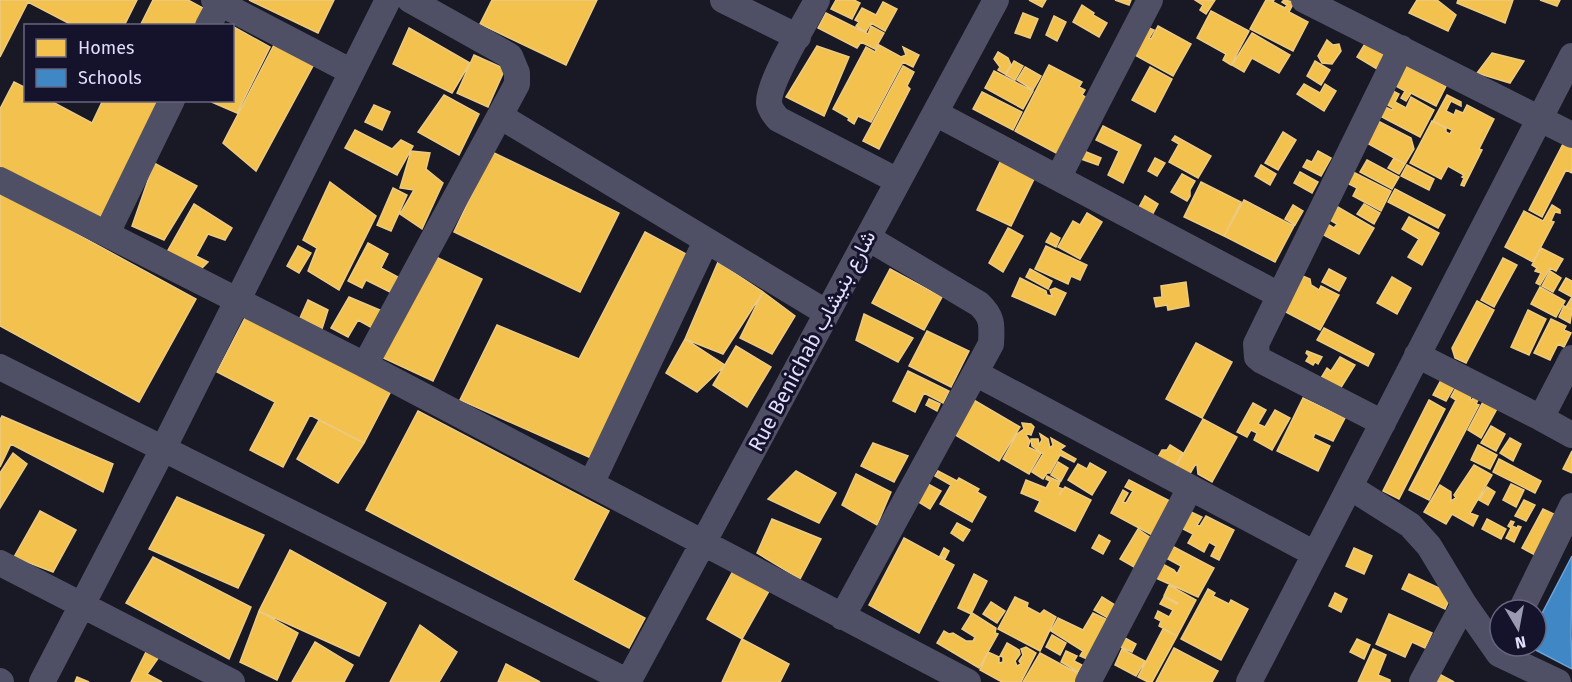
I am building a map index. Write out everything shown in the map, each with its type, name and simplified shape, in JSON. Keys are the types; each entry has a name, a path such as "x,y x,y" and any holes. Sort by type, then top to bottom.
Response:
{"street":[{"path":"42,682 163,449 388,0"},
{"path":"365,365 517,84 518,73 510,56 410,0"},
{"path":"723,0 798,37"},
{"path":"817,0 774,83 769,101 771,110 778,119 898,181"},
{"name":"Rue Benichab شارع بنيشاب","path":"629,682 996,0"},
{"path":"1058,178 1150,0"},
{"path":"1304,0 1572,135"},
{"path":"209,24 217,1 352,72"},
{"path":"1383,423 1262,361 1257,357 1256,344 1401,48"},
{"path":"1249,682 1572,56"},
{"path":"107,233 171,102"},
{"path":"935,113 1279,295"},
{"path":"500,116 827,313"},
{"path":"0,180 238,299 968,682"},
{"path":"842,617 991,344 992,327 988,313 979,304 868,238"},
{"path":"591,484 706,241"},
{"path":"1417,355 1572,435"},
{"path":"1541,418 1572,358"},
{"path":"0,368 629,682"},
{"path":"975,374 1315,554"},
{"path":"1350,487 1410,525 1429,546 1464,604 1488,634"},
{"path":"1088,682 1190,488"},
{"path":"1527,598 1572,506"},
{"path":"0,563 82,604 200,675 232,682"},
{"path":"1422,682 1464,604"},
{"path":"1507,658 1520,674 1558,682"}],"building: Homes":[{"path":"0,0 137,0 125,24 70,24 28,2 0,57"},
{"path":"153,0 188,0 205,9 198,24 141,24"},
{"path":"249,0 334,0 318,33"},
{"path":"492,0 597,0 566,65 480,24"},
{"path":"836,0 854,0 860,3 852,19 831,9"},
{"path":"1029,0 1046,0 1042,7"},
{"path":"1115,0 1131,0 1129,5"},
{"path":"1195,0 1215,0 1206,14 1200,10 1203,5"},
{"path":"1266,0 1274,0 1273,2 1285,8 1287,5 1282,2 1284,0 1294,2 1289,12 1308,22 1293,51 1250,29"},
{"path":"1417,0 1437,0 1456,15 1448,31 1409,13"},
{"path":"1458,0 1513,0 1505,23 1457,3"},
{"path":"1540,0 1560,0 1557,6"},
{"path":"883,2 897,9 885,31 871,23 866,32 856,26 859,22 855,20 862,8 876,15"},
{"path":"1082,5 1107,23 1099,37 1073,22"},
{"path":"1211,11 1249,31 1231,65 1223,60 1226,54 1197,38"},
{"path":"826,13 868,34 871,26 884,33 875,49 861,42 857,48 818,28"},
{"path":"1023,13 1038,19 1030,38 1015,33"},
{"path":"1054,16 1066,22 1057,41 1046,35"},
{"path":"1158,26 1191,44 1173,76 1133,54 1149,28 1154,30 1149,38 1151,39"},
{"path":"234,27 270,47 237,113 212,102 234,102"},
{"path":"409,28 470,63 452,93 393,64"},
{"path":"1252,33 1290,55 1279,73 1252,58 1244,72 1232,65"},
{"path":"1327,40 1333,45 1339,44 1341,51 1332,64 1322,63 1318,56"},
{"path":"1366,42 1386,53 1377,69 1357,57"},
{"path":"275,43 314,64 256,171 223,143"},
{"path":"879,45 901,57 906,55 903,47 919,55 913,67 903,62 871,122 858,116 854,124 848,120 849,118 833,109 866,47 875,52"},
{"path":"817,46 849,57 824,116 786,97"},
{"path":"998,52 1008,58 1011,65 1005,74 998,70 1000,67 994,59"},
{"path":"1492,53 1524,61 1510,83 1477,73"},
{"path":"474,55 505,69 488,107 457,93"},
{"path":"1014,61 1023,66 1015,80 1006,75"},
{"path":"1315,61 1330,70 1321,85 1307,76"},
{"path":"1405,64 1446,86 1436,106 1411,93 1406,101 1401,98 1405,91 1394,85"},
{"path":"1049,65 1082,82 1079,87 1085,90 1082,95 1087,98 1058,154 1015,131"},
{"path":"903,66 914,72 907,86 910,89 879,149 863,141"},
{"path":"1025,67 1041,76 1033,90 1017,80"},
{"path":"1150,67 1172,79 1155,112 1132,100"},
{"path":"994,71 1033,91 1023,109 985,88"},
{"path":"14,82 24,87 24,102 53,102 92,123 102,102 160,102 105,219 0,169 0,109"},
{"path":"1304,84 1320,93 1325,84 1336,91 1324,111 1297,94"},
{"path":"1391,90 1399,94 1395,102 1406,108 1411,97 1434,110 1420,137 1378,115 1383,106 1392,110 1393,108 1384,103"},
{"path":"982,92 1022,112 1013,130 973,109"},
{"path":"444,95 479,114 459,155 418,132"},
{"path":"1447,95 1461,102 1461,106 1451,101 1446,111 1454,115 1456,110 1463,113 1467,105 1494,119 1464,186 1461,185 1464,175 1448,166 1441,179 1410,163 1432,121 1446,128 1446,132 1450,134 1452,130 1433,121"},
{"path":"374,105 390,112 382,130 365,122"},
{"path":"1376,120 1411,138 1414,149 1405,164 1365,142"},
{"path":"1103,126 1141,145 1123,183 1108,175 1119,151 1096,140"},
{"path":"355,130 392,149 401,140 413,146 397,175 345,148"},
{"path":"1283,132 1296,140 1278,170 1265,163"},
{"path":"1175,136 1211,156 1198,178 1169,162 1179,144 1172,140"},
{"path":"1563,144 1572,148 1572,173 1566,170 1542,217 1529,210"},
{"path":"411,151 430,153 426,169 443,183 422,229 400,214 414,190 400,188"},
{"path":"1084,151 1101,158 1098,165 1081,159"},
{"path":"1318,151 1331,158 1321,176 1303,167 1307,160 1312,162"},
{"path":"492,152 619,213 580,292 454,232"},
{"path":"1002,158 1036,175 1011,226 977,210"},
{"path":"1155,158 1165,163 1157,176 1148,171"},
{"path":"1394,158 1405,164 1399,174 1388,168"},
{"path":"1367,160 1399,177 1392,189 1360,172"},
{"path":"154,163 197,186 164,240 132,226"},
{"path":"1261,165 1276,174 1270,185 1255,176"},
{"path":"1407,165 1434,179 1429,190 1401,176"},
{"path":"1351,171 1391,191 1381,211 1353,196 1357,188 1345,182"},
{"path":"1300,172 1318,182 1312,193 1294,183"},
{"path":"1182,174 1195,181 1187,201 1171,192"},
{"path":"330,182 376,216 339,290 308,271 317,248 303,240"},
{"path":"1201,182 1241,202 1224,236 1184,217"},
{"path":"393,188 407,195 391,231 377,225"},
{"path":"1395,189 1445,215 1438,228 1388,202"},
{"path":"0,192 196,299 139,402 0,326"},
{"path":"1145,196 1158,204 1151,217 1138,209"},
{"path":"1244,200 1294,226 1275,262 1224,236"},
{"path":"194,204 232,228 225,240 208,234 196,256 208,262 200,270 167,252"},
{"path":"1364,204 1380,213 1374,224 1357,214"},
{"path":"1293,205 1303,211 1295,225 1285,219"},
{"path":"1552,205 1560,210 1560,213 1555,212 1551,221 1554,222 1533,262 1505,247 1524,211 1543,221"},
{"path":"1336,206 1374,228 1359,254 1320,233 1326,223 1334,228 1337,224 1328,219"},
{"path":"1087,213 1102,222 1080,259 1058,247 1073,221 1080,225"},
{"path":"1409,217 1439,233 1422,265 1408,257 1419,239 1402,229"},
{"path":"1008,228 1023,236 1003,272 989,263"},
{"path":"645,232 688,255 591,458 460,400 497,325 579,359"},
{"path":"1051,233 1060,238 1056,247 1046,242"},
{"path":"368,243 388,254 381,268 398,277 390,292 366,280 362,288 348,281"},
{"path":"298,246 311,253 299,273 287,266"},
{"path":"1046,246 1087,265 1080,280 1071,276 1068,284 1035,269"},
{"path":"1541,248 1563,259 1556,271 1550,268 1540,285 1536,283 1541,273 1535,271 1537,268 1532,265"},
{"path":"430,254 482,279 433,381 381,357"},
{"path":"1503,258 1517,265 1494,307 1481,300"},
{"path":"718,262 763,292 723,354 685,339"},
{"path":"890,269 942,297 924,330 872,303"},
{"path":"1030,269 1052,281 1048,289 1026,277"},
{"path":"1329,269 1346,278 1339,291 1322,282"},
{"path":"1550,271 1561,278 1553,292 1542,286"},
{"path":"1298,274 1310,279 1311,285 1319,290 1321,286 1339,295 1320,330 1280,309"},
{"path":"1392,277 1411,288 1397,314 1377,303"},
{"path":"1020,278 1046,291 1047,295 1052,296 1050,290 1055,288 1066,293 1055,315 1012,296"},
{"path":"1566,278 1572,281 1572,297 1559,290"},
{"path":"1186,282 1189,306 1168,310 1167,305 1156,307 1154,298 1162,297 1161,286"},
{"path":"1540,287 1565,301 1556,317 1531,304"},
{"path":"763,292 795,316 772,354 740,338"},
{"path":"349,297 382,311 374,329 358,320 348,337 331,328"},
{"path":"1572,297 1572,310 1566,307"},
{"path":"308,300 328,310 322,329 300,318"},
{"path":"1477,301 1494,310 1466,363 1455,358 1452,348"},
{"path":"1564,306 1572,310 1570,323 1559,317"},
{"path":"1528,310 1546,319 1529,355 1511,347"},
{"path":"247,314 392,389 364,443 310,415 283,467 250,450 275,402 217,372"},
{"path":"864,314 913,338 898,362 856,340"},
{"path":"1551,319 1566,326 1564,330 1571,333 1564,347 1558,344 1550,360 1534,353"},
{"path":"1324,328 1374,354 1368,366 1317,340"},
{"path":"927,331 969,351 951,387 909,366"},
{"path":"685,339 725,365 697,392 666,373"},
{"path":"1196,343 1232,362 1202,418 1166,399"},
{"path":"736,346 771,367 747,407 713,385"},
{"path":"1307,351 1322,357 1318,364 1315,362 1313,365 1306,361 1309,356"},
{"path":"1340,357 1355,365 1340,389 1321,378 1327,368 1331,371"},
{"path":"908,371 949,391 943,403 924,393 915,412 893,401"},
{"path":"1441,380 1454,387 1446,401 1433,395"},
{"path":"1458,384 1473,392 1470,399 1472,400 1475,395 1479,398 1476,404 1479,405 1429,500 1409,490 1456,400 1451,397"},
{"path":"1303,398 1345,418 1333,441 1315,433 1313,438 1330,446 1318,471 1277,451"},
{"path":"1485,398 1499,405 1481,438 1468,430"},
{"path":"929,399 940,404 937,411 926,405"},
{"path":"972,399 1020,427 999,461 952,433"},
{"path":"1429,400 1445,409 1399,499 1383,491"},
{"path":"1253,403 1266,410 1258,424 1265,427 1275,410 1290,418 1272,450 1254,440 1257,433 1251,430 1247,437 1237,432"},
{"path":"418,411 609,511 573,580 645,618 629,648 366,510"},
{"path":"2,416 113,464 103,492 11,444 0,467 0,420"},
{"path":"1203,419 1237,437 1212,482 1198,474 1197,465 1188,477 1175,469"},
{"path":"319,420 364,443 338,483 297,459"},
{"path":"1022,423 1031,424 1034,427 1031,435 1026,435 1030,441 1028,447 1041,453 1029,474 1003,459 1017,434 1024,429"},
{"path":"1491,426 1505,434 1496,451 1481,443"},
{"path":"1040,434 1048,439 1050,448 1053,445 1051,438 1065,446 1060,450 1076,459 1074,462 1060,455 1050,473 1047,473 1043,479 1032,472 1043,454 1032,446 1031,439 1038,439 1039,445 1042,440"},
{"path":"1510,438 1521,444 1513,461 1500,453"},
{"path":"873,443 908,456 894,482 861,466"},
{"path":"1170,445 1183,453 1175,466 1158,457 1162,450 1167,450"},
{"path":"1478,445 1497,455 1490,469 1471,460"},
{"path":"1572,451 1572,473 1563,469"},
{"path":"13,453 27,464 0,508 0,473"},
{"path":"1499,459 1541,481 1535,493 1493,472"},
{"path":"1058,462 1068,468 1061,481 1051,475"},
{"path":"1090,463 1106,472 1092,495 1068,480 1078,464 1087,469"},
{"path":"1474,465 1492,475 1470,513 1478,516 1473,526 1452,514 1446,524 1424,512 1440,485 1451,492 1451,501 1456,498 1454,495"},
{"path":"796,471 836,493 819,523 768,499"},
{"path":"938,471 957,481 959,478 979,489 977,492 986,497 972,522 940,504 951,485 935,476"},
{"path":"856,474 891,492 877,525 842,505"},
{"path":"1047,476 1060,482 1058,487 1063,489 1059,495 1065,487 1091,500 1075,531 1035,511 1040,501 1021,493 1026,480 1046,488 1050,481 1046,479"},
{"path":"1129,480 1170,501 1152,535 1111,513 1123,490 1128,493 1123,502 1126,503 1133,491 1125,487"},
{"path":"928,484 941,491 930,509 917,501"},
{"path":"1511,484 1524,490 1516,507 1503,500"},
{"path":"1487,487 1495,492 1488,505 1479,500"},
{"path":"177,497 264,535 238,588 149,549"},
{"path":"1524,500 1535,505 1526,521 1515,516"},
{"path":"1543,509 1556,515 1535,555 1522,548"},
{"path":"40,511 76,530 53,572 14,557"},
{"path":"1191,512 1202,517 1197,525 1200,526 1206,516 1234,530 1219,560 1211,556 1216,546 1209,542 1204,552 1188,543 1193,534 1183,529"},
{"path":"772,519 821,539 800,579 757,553"},
{"path":"1487,519 1506,529 1501,539 1482,529"},
{"path":"1511,521 1514,522 1512,526 1521,527 1514,542 1506,538 1511,528 1508,526"},
{"path":"957,523 970,530 963,541 951,533"},
{"path":"1138,529 1151,538 1134,567 1120,559"},
{"path":"1099,535 1110,541 1103,554 1092,548"},
{"path":"904,538 954,565 919,633 869,605"},
{"path":"1172,546 1214,568 1198,597 1156,578 1161,563 1177,574 1181,566 1166,558"},
{"path":"944,548 949,551 945,559 940,556"},
{"path":"1354,548 1372,556 1364,574 1346,566"},
{"path":"290,550 386,603 359,656 259,611"},
{"path":"153,557 251,607 229,659 126,603"},
{"path":"733,571 769,591 742,639 707,619"},
{"path":"974,574 987,581 971,614 958,608"},
{"path":"1409,574 1452,594 1445,609 1402,589"},
{"path":"1169,585 1196,600 1177,636 1159,626 1161,621 1155,618 1158,611 1169,617 1173,610 1160,604 1164,597 1178,603 1164,596"},
{"path":"1208,589 1215,593 1213,596 1229,604 1231,600 1248,609 1221,660 1181,639"},
{"path":"1335,593 1347,599 1341,612 1329,606"},
{"path":"1015,597 1028,603 1027,607 1040,614 1044,610 1056,617 1040,651 998,629"},
{"path":"1102,597 1115,605 1108,618 1094,610"},
{"path":"991,602 1005,611 997,623 983,614"},
{"path":"259,611 298,633 277,680 240,662"},
{"path":"972,613 996,628 995,633 998,634 979,668 937,643 944,631 949,634 953,633 966,641 973,641 975,637 962,629"},
{"path":"1093,613 1108,620 1087,659 1080,656 1083,651 1051,631 1058,618 1083,630"},
{"path":"1389,614 1432,633 1425,648 1412,642 1405,657 1376,644"},
{"path":"420,625 457,652 439,682 390,682"},
{"path":"1163,629 1177,636 1152,682 1148,682 1138,677"},
{"path":"1052,635 1066,643 1060,655 1046,647"},
{"path":"1125,638 1136,644 1132,652 1121,647"},
{"path":"742,639 789,664 780,682 722,682"},
{"path":"1357,639 1370,645 1364,659 1350,652"},
{"path":"315,642 353,665 344,682 292,682"},
{"path":"1007,643 1019,650 1020,654 1015,661 1017,666 1021,664 1019,661 1023,655 1021,649 1026,647 1036,653 1021,682 1002,682 980,670 988,652 999,657 999,663 1003,662 1003,657 1000,656"},
{"path":"148,648 159,657 147,674 162,682 131,682"},
{"path":"1174,648 1218,671 1212,682 1156,682"},
{"path":"1122,649 1145,661 1136,676 1115,665"},
{"path":"1373,649 1386,655 1378,675 1390,682 1358,682"},
{"path":"1066,651 1077,656 1074,661 1082,665 1078,672 1061,662"},
{"path":"1040,653 1081,675 1077,682 1023,682"},
{"path":"506,664 540,682 498,682"},
{"path":"1439,674 1454,682 1434,682"},
{"path":"77,677 89,682 75,682"}],"building: Schools":[{"path":"1572,556 1572,669 1548,656 1548,602"}]}
